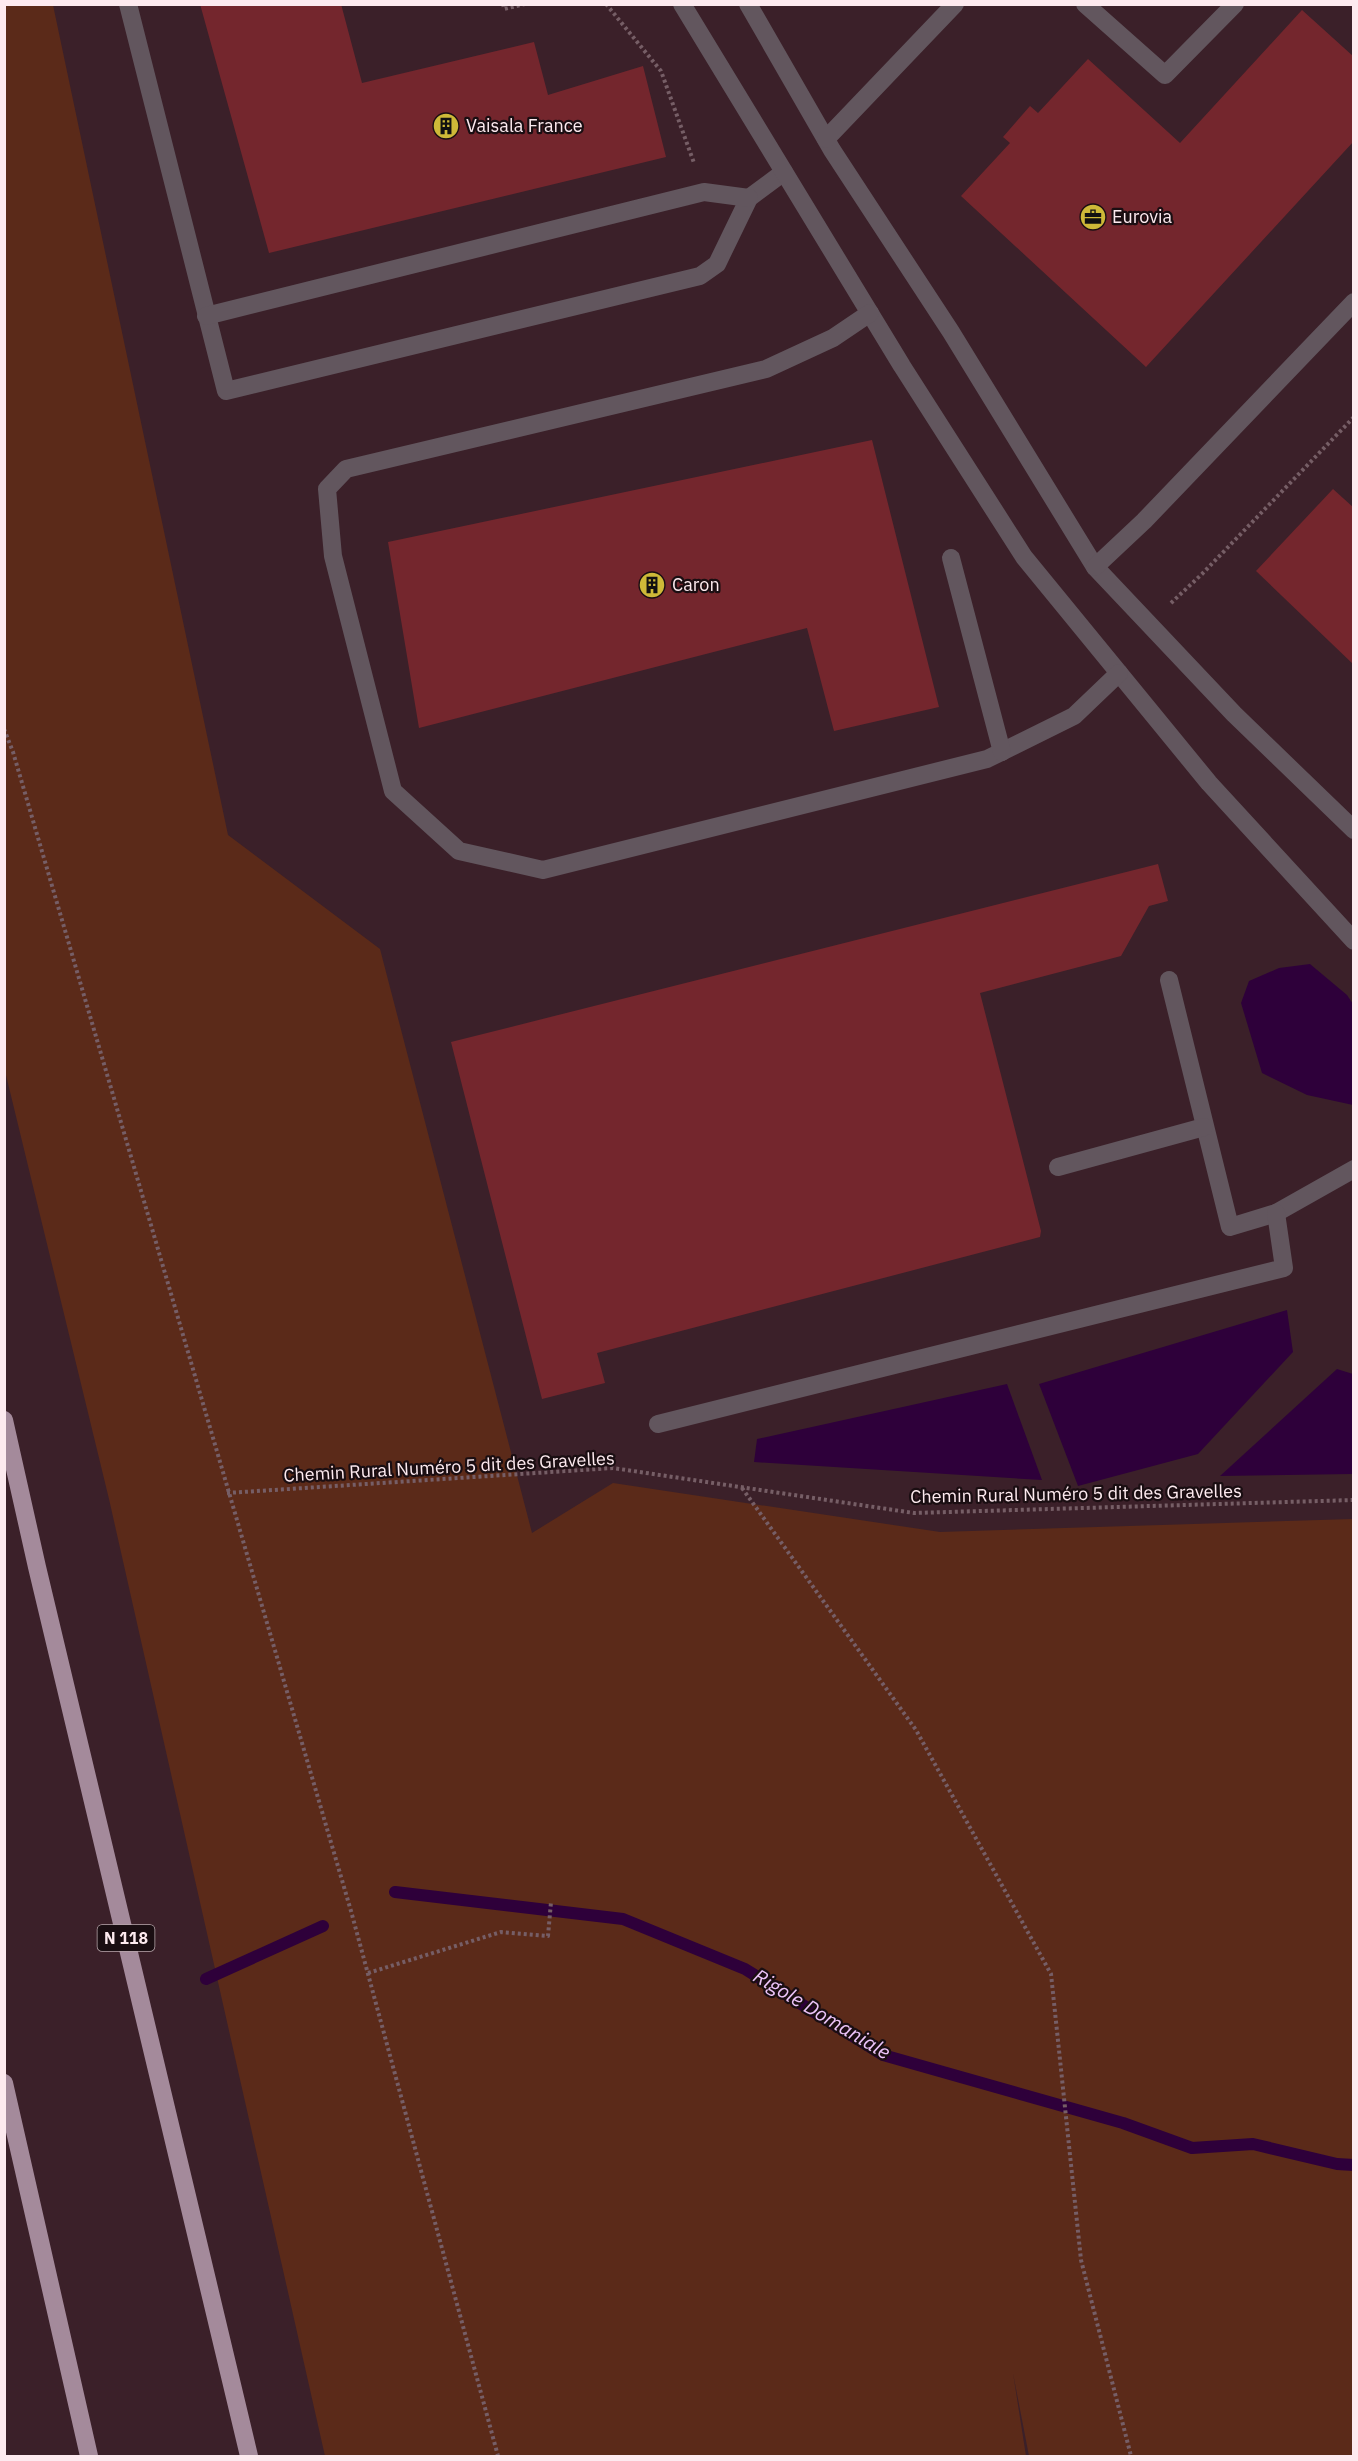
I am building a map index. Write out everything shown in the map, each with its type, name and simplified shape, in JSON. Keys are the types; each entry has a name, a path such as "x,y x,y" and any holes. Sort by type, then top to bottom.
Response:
{"highway":[{"name":"N 118","path":"4,1420 42,1590 249,2457"},
{"path":"4,2083 89,2457"}],"lane":[{"path":"128,4 226,391 700,276 717,264 749,198 784,172"},
{"path":"682,4 870,313 1024,557 1209,783 1353,941"},
{"path":"748,4 826,139 951,332 1095,567 1234,714 1353,830"},
{"path":"826,139 955,4"},
{"path":"1084,4 1165,75 1235,4"},
{"path":"206,316 704,192 749,198"},
{"path":"1095,567 1144,521 1353,302"},
{"path":"870,313 833,338 766,369 346,469 327,489 333,555 393,791 459,851 543,870 987,759 1074,716 1119,673"},
{"path":"951,558 1002,752"},
{"path":"1169,980 1230,1227 1276,1213 1353,1169"},
{"path":"1058,1167 1204,1127"},
{"path":"658,1424 1284,1268 1276,1213"}],"path":[{"path":"503,4 504,9 525,4"},
{"path":"606,4 662,71 704,192"},
{"path":"1148,623 1202,574 1353,417"},
{"path":"4,729 13,752 368,1973 498,2457"},
{"name":"Chemin Rural Numéro 5 dit des Gravelles","path":"228,1493 613,1468 914,1513 1353,1500"},
{"path":"741,1487 916,1730 1051,1974 1081,2260 1131,2457"},
{"path":"368,1973 501,1932 548,1936 551,1902"}],"shaded area":[{"path":"4,5 53,5 228,835 380,949 532,1533 613,1483 940,1532 1353,1519 1353,2456 1029,2456 1013,2373 1026,2456 325,2456 109,1499 5,1071"},
{"path":"1310,964 1347,995 1353,1004 1353,1105 1307,1095 1262,1073 1241,1003 1249,981 1279,968"},
{"path":"1287,1310 1293,1352 1198,1454 1078,1486 1039,1384"},
{"path":"1337,1369 1353,1374 1353,1474 1220,1476"},
{"path":"1007,1384 1042,1480 754,1462 757,1439"}],"building":[{"name":"Vaisala France","path":"200,4 341,4 362,83 534,42 548,95 643,66 666,157 269,253"},
{"path":"1302,10 1354,57 1354,141 1146,367 961,196 1010,143 1003,137 1030,106 1038,113 1088,59 1180,143"},
{"name":"Caron","path":"872,440 939,707 834,731 807,628 419,728 388,542"},
{"path":"1333,489 1354,508 1354,665 1256,571"},
{"path":"1158,864 1168,901 1149,906 1121,956 980,993 1041,1231 1040,1237 597,1353 605,1383 542,1399 451,1042"}],"waterway":[{"name":"Rigole Domaniale","path":"395,1892 623,1919 745,1969 883,2055 1123,2123 1192,2148 1253,2144 1337,2164 1354,2165"},
{"name":"Rigole Domaniale","path":"206,1979 323,1926"}],"place":[{"name":"Vaisala France","path":"446,126"},
{"name":"Eurovia","path":"1093,217"},
{"name":"Caron","path":"652,585"}]}
